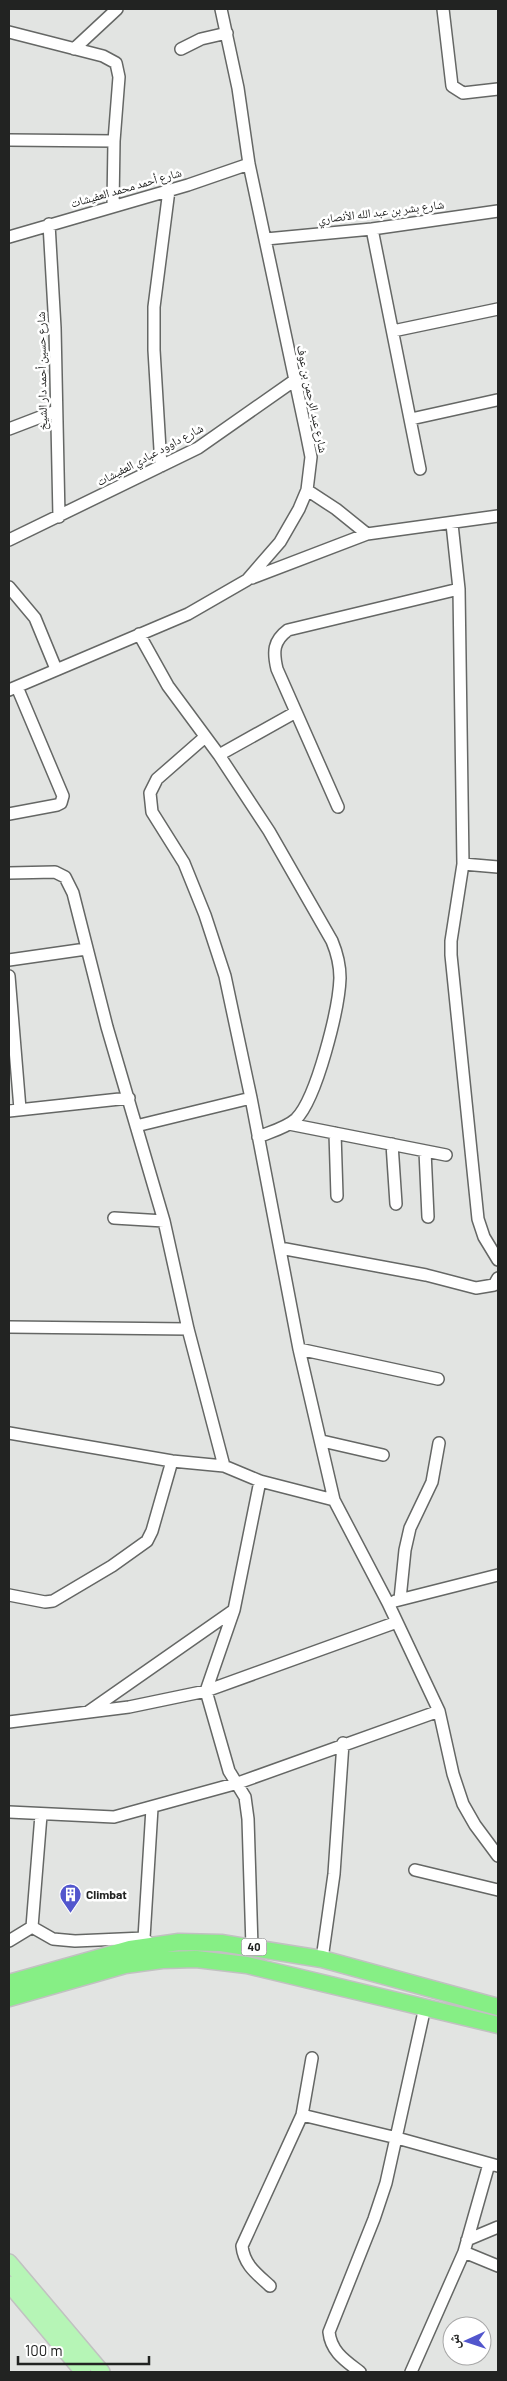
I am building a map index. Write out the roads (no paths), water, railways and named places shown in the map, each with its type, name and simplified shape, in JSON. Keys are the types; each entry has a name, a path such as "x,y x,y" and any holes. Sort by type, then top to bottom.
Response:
{"highway":[{"name":"40","path":"9,1983 130,1949 148,1942 199,1942 252,1947 322,1960 498,2006"},
{"name":"40","path":"9,1998 125,1965 162,1960 196,1959 247,1965 498,2025"}],"main road":[{"path":"9,2262 102,2372"},
{"path":"9,2284 83,2372"}],"street":[{"path":"74,49 117,9"},
{"name":"شارع عبد الرحمن بن عوف","path":"13,688 204,606 247,580 280,542 299,509 307,490 311,458 249,164 227,33 221,9"},
{"path":"442,9 452,86 463,93 498,89"},
{"path":"9,32 108,57 118,68 113,205"},
{"path":"181,49 201,39 227,33"},
{"path":"9,140 114,142"},
{"name":"شارع أحمد محمد العفيشات","path":"9,236 169,190 249,164"},
{"path":"161,466 154,350 154,307 169,190"},
{"name":"شارع بشر بن عبد الله الأنصاري","path":"266,239 372,228 498,211"},
{"name":"شارع حسين أحمد دار الشيخ","path":"49,224 55,319 59,517"},
{"path":"372,228 420,469"},
{"path":"393,331 498,309"},
{"name":"شارع داوود عبادي العفيشات","path":"9,540 198,448 296,380"},
{"path":"411,419 497,400"},
{"path":"9,429 56,411"},
{"path":"307,490 336,509 367,534"},
{"path":"247,580 367,534 452,524 498,516"},
{"path":"452,524 459,589 463,864 451,941 478,1219 484,1237 498,1260"},
{"path":"9,587 35,618 56,669"},
{"path":"338,807 296,712 274,655 275,645 279,637 288,630 459,589"},
{"path":"139,634 168,686 219,755 269,831 332,941 338,956 340,978 329,1038 310,1096 296,1118 289,1124 258,1137"},
{"path":"9,814 56,805 61,802 63,796 13,688"},
{"path":"219,755 296,712"},
{"path":"205,737 157,779 152,786 149,802 152,812 184,863 215,945 231,1000 299,1350 322,1441 334,1500 388,1603 439,1711 457,1790 475,1826 498,1856"},
{"path":"463,864 498,867"},
{"path":"9,873 55,872 65,877 73,893 86,949 164,1221 188,1328 224,1466"},
{"path":"9,960 86,949"},
{"path":"9,976 14,1110 129,1098"},
{"path":"136,1126 251,1098"},
{"path":"289,1124 446,1155"},
{"path":"335,1133 337,1196"},
{"path":"392,1144 396,1204"},
{"path":"424,1151 428,1217"},
{"path":"114,1218 164,1221"},
{"path":"280,1248 426,1276 476,1288 494,1285 498,1278"},
{"path":"9,1327 188,1328"},
{"path":"299,1350 438,1379"},
{"path":"9,1433 172,1461 224,1466 260,1481 334,1500"},
{"path":"322,1441 383,1455"},
{"path":"400,1599 405,1550 410,1528 432,1482 439,1443"},
{"path":"9,1595 45,1602 53,1601 140,1548 152,1531 172,1461"},
{"path":"252,1947 248,1819 245,1797 229,1771 206,1691 234,1610 260,1481"},
{"path":"388,1603 498,1575"},
{"path":"86,1713 234,1610"},
{"path":"9,1722 129,1707 206,1691 397,1622"},
{"path":"9,1812 114,1818 238,1783 343,1743 439,1711"},
{"path":"322,1960 334,1874 343,1743"},
{"path":"32,1926 53,1938 75,1941 148,1942 152,1808"},
{"path":"32,1926 40,1815"},
{"path":"415,1870 498,1890"},
{"path":"9,1941 32,1926"},
{"path":"360,2372 337,2353 330,2341 329,2332 374,2219 397,2138 425,2007"},
{"path":"270,2286 243,2258 242,2246 302,2115 312,2058"},
{"path":"302,2115 397,2138 493,2165 464,2252 412,2372"},
{"path":"467,2240 498,2227"},
{"path":"464,2252 498,2266"}],"place":[{"name":"Climbat","path":"70,1914"}]}
